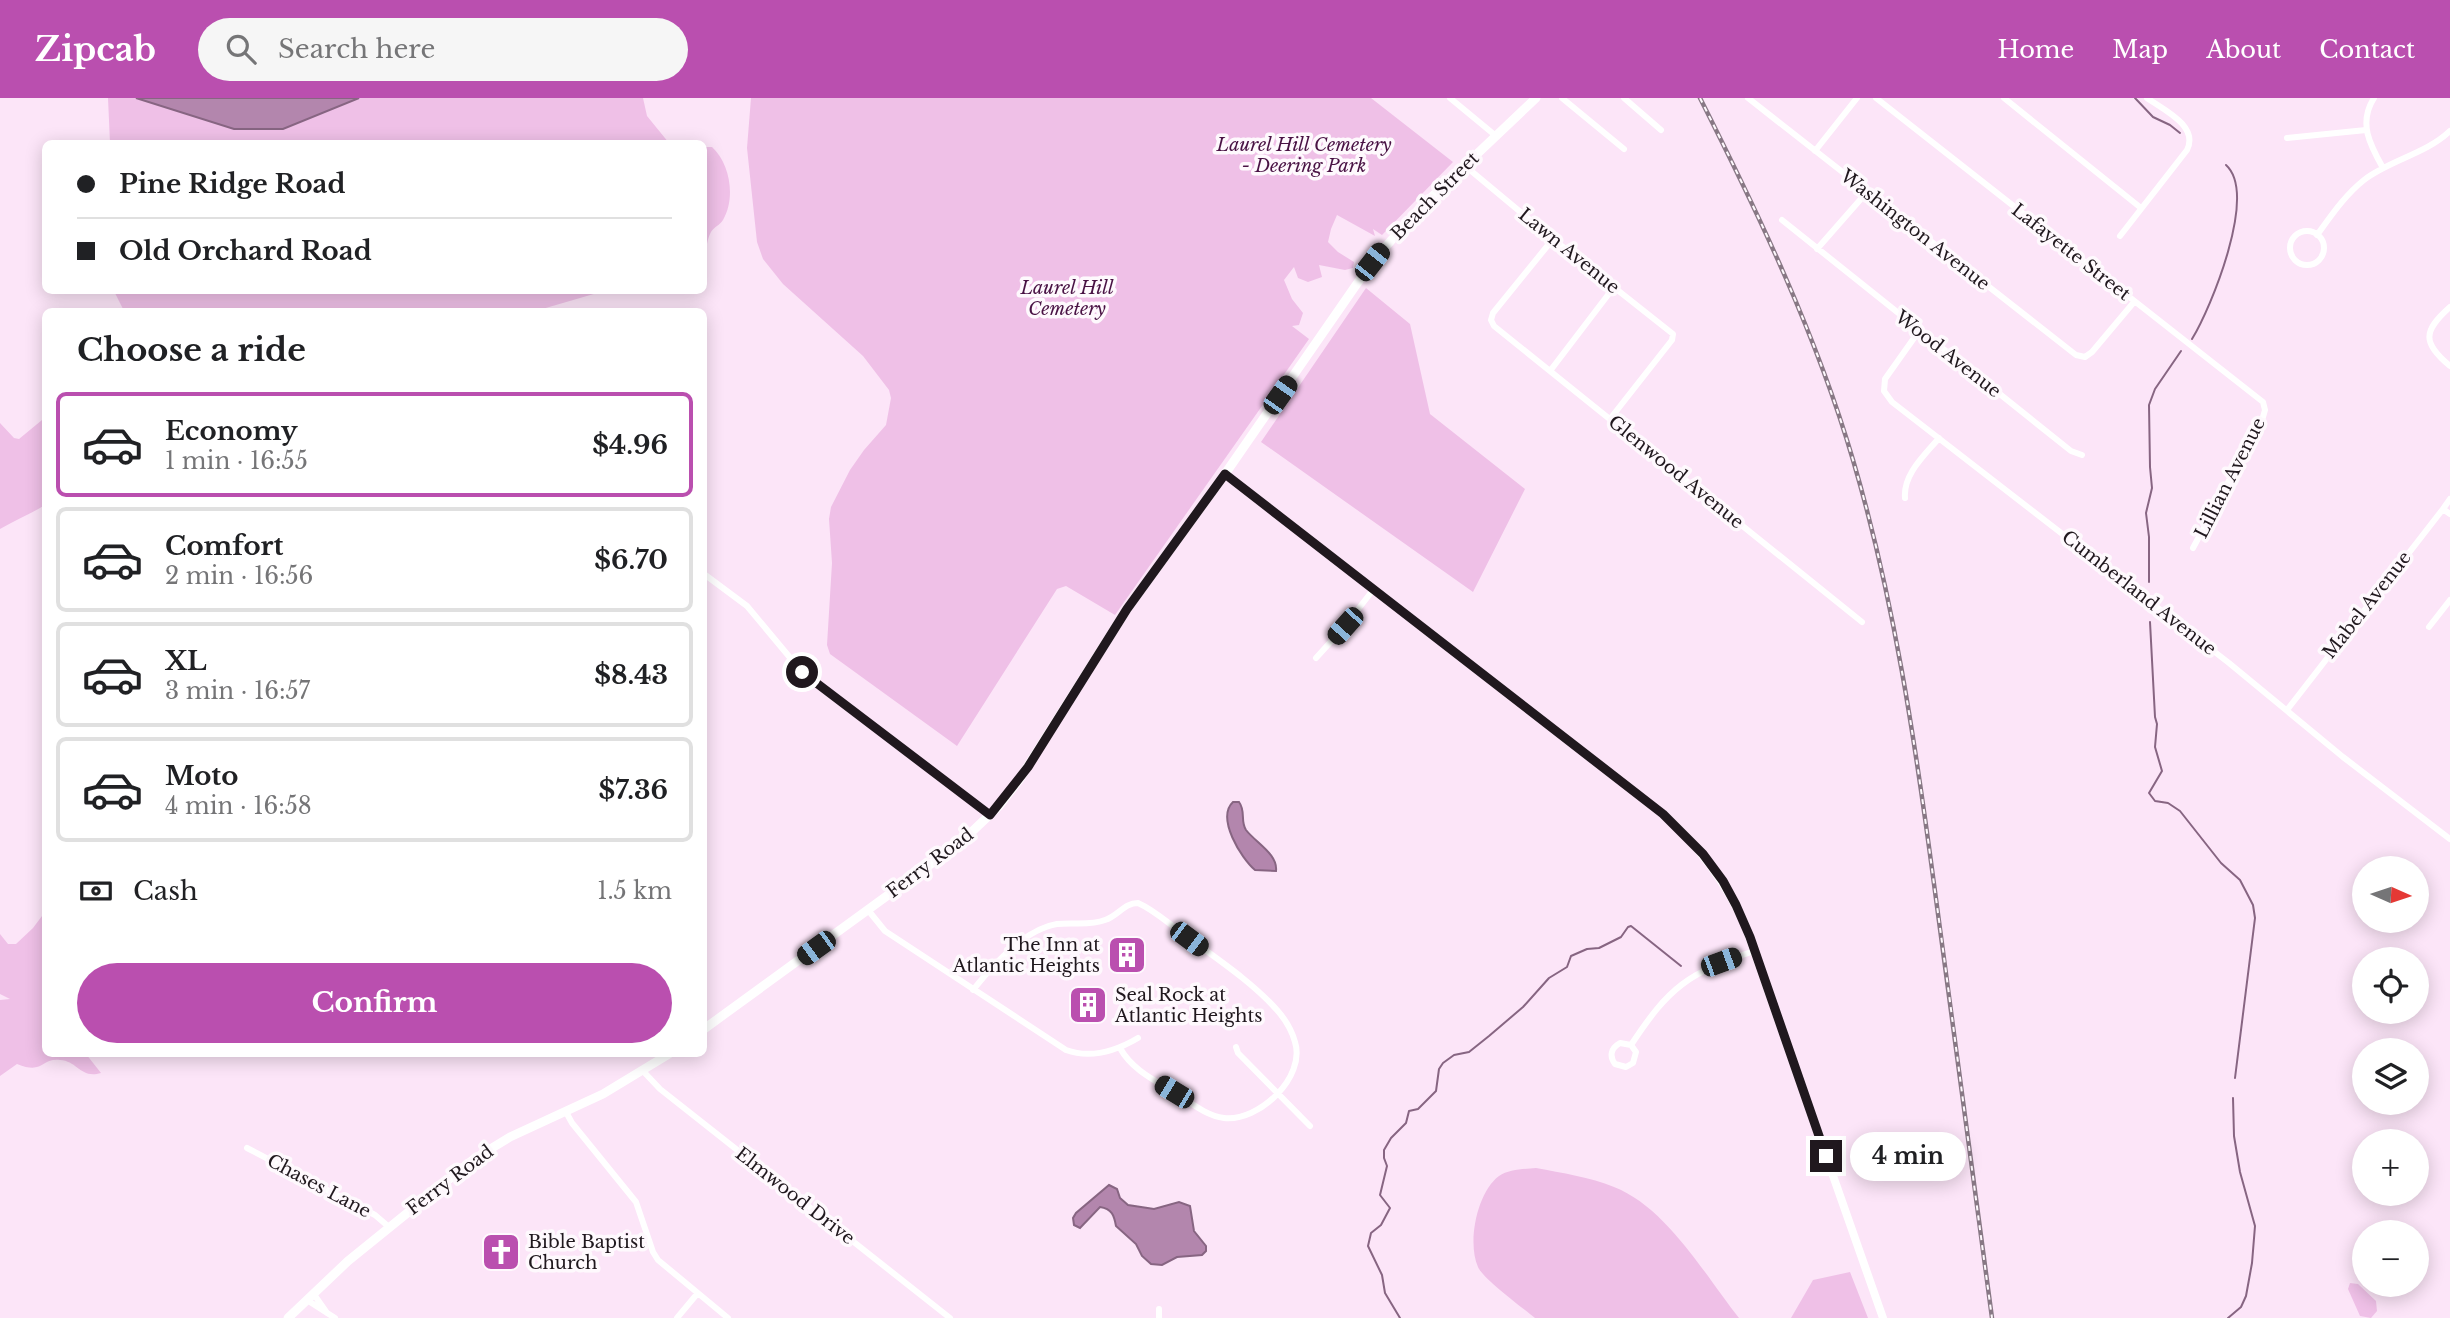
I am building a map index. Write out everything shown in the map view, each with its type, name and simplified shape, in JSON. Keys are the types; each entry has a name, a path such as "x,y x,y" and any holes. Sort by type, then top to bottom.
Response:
{"main road":[{"name":"Beach Street","path":"1225,474 1367,268 1406,223 1535,98"},
{"name":"Ferry Road","path":"707,1027 961,842 990,815 1019,780 1127,609 1225,474"},
{"name":"Ferry Road","path":"288,1318 389,1227 474,1158 566,1112 665,1057"}],"street":[{"path":"1450,98 1496,135"},
{"path":"1562,98 1624,149"},
{"path":"1624,98 1661,130"},
{"name":"Washington Avenue","path":"1748,98 2067,350 2085,357 2099,345 2134,302"},
{"path":"1815,151 1857,98"},
{"name":"Lafayette Street","path":"1876,98 2257,396 2265,407"},
{"path":"2004,98 2140,208"},
{"path":"2120,236 2187,150 2190,138 2185,127 2147,98"},
{"path":"2374,98 2367,114 2366,130 2369,143 2383,168"},
{"path":"2287,138 2366,130"},
{"path":"2317,235 2352,191 2383,168 2436,142 2450,131"},
{"name":"Lawn Avenue","path":"1464,165 1674,336 1609,419"},
{"path":"1817,249 1867,191"},
{"name":"Wood Avenue","path":"1782,220 2067,448 2082,455"},
{"path":"2306,232 2317,235 2323,247 2320,259 2308,265 2295,261 2290,251 2294,237 2306,232"},
{"name":"Glenwood Avenue","path":"1553,239 1493,313 1491,320 1495,327 1862,622"},
{"path":"1550,371 1614,287"},
{"path":"2450,307 2439,317 2429,333 2431,349 2450,366"},
{"name":"Cumberland Avenue","path":"1919,331 1884,383 1884,391 1892,402 2450,839"},
{"name":"Lillian Avenue","path":"2193,548 2263,417 2265,407"},
{"path":"1905,498 1906,484 1913,470 1940,438"},
{"path":"1225,474 1663,814 1699,849 1723,881 1745,925 1883,1318"},
{"name":"Mabel Avenue","path":"2287,710 2450,499"},
{"path":"2443,509 2450,514"},
{"path":"707,577 747,606 813,682 990,815"},
{"path":"1316,658 1373,590"},
{"path":"2429,626 2450,600"},
{"path":"973,990 998,961 1035,933 1056,925 1102,921 1136,903 1150,909 1252,988 1282,1015 1296,1046 1297,1057 1293,1072 1278,1092 1249,1115 1235,1118 1208,1113 1131,1064 1120,1048"},
{"path":"868,910 885,931 1066,1050 1098,1053 1120,1048 1138,1038"},
{"path":"1631,1045 1661,1003 1689,978 1714,965 1754,951"},
{"path":"1623,1042 1631,1045 1636,1052 1633,1063 1626,1067 1615,1064 1611,1052 1616,1045 1623,1042"},
{"path":"1236,1047 1238,1053 1310,1126"},
{"name":"Elmwood Drive","path":"642,1071 660,1089 950,1318"},
{"path":"566,1112 636,1202 658,1260 728,1318"},
{"name":"Chases Lane","path":"247,1148 374,1215 389,1227"},
{"path":"677,1318 697,1294"},
{"path":"310,1296 316,1308 335,1318"},
{"path":"1159,1309 1159,1318"}],"green space":[{"path":"108,98 136,98 234,129 283,129 359,98 643,98 647,116 667,140 110,140"},
{"name":"Laurel Hill Cemetery","path":"751,98 1371,98 1453,162 1382,235 1373,229 1375,236 1337,215 1328,242 1354,262 1353,268 1345,270 1319,265 1322,277 1308,282 1298,278 1294,267 1284,280 1292,299 1303,313 1299,325 1292,326 1309,339 1115,615 1066,586 1057,589 957,746 830,654 827,645 832,563 829,519 831,507 850,470 886,425 891,398 889,390 863,356 783,284 763,259 757,242 747,148"},
{"path":"707,147 712,147 727,171 730,191 727,211 722,222 711,232 707,246"},
{"path":"1366,288 1410,324 1430,414 1525,489 1473,592 1261,442"},
{"path":"116,294 594,294 546,308 122,308"},
{"path":"42,420 42,507 0,529 0,423 14,438 19,439"},
{"path":"42,916 42,1057 88,1057 101,1073 88,1074 71,1063 54,1060 32,1068 17,1064 0,1076 0,1000 10,999 0,994 0,934 8,944 16,944"},
{"path":"1536,1168 1614,1187 1651,1210 1683,1244 1739,1318 1535,1318 1481,1272 1475,1257 1474,1232 1480,1205 1491,1184 1507,1172"},
{"path":"1850,1272 1868,1318 1791,1318 1813,1280"},
{"path":"2352,1283 2352,1297 2372,1297 2376,1301 2377,1311 2371,1318 2360,1316 2348,1289"}],"shaded area":[{"path":"136,98 359,98 283,129 234,129"},
{"path":"1233,802 1239,802 1246,830 1274,859 1276,871 1255,870 1243,857 1232,838 1227,818 1228,809"},
{"path":"1109,1185 1117,1189 1120,1198 1128,1205 1154,1209 1179,1202 1190,1206 1194,1231 1206,1246 1206,1251 1202,1255 1177,1257 1162,1265 1151,1264 1142,1256 1136,1244 1116,1226 1107,1209 1100,1207 1080,1228 1074,1225 1073,1218 1076,1213"}],"waterway":[{"path":"2135,98 2153,117 2180,133"},
{"path":"2192,339 2220,278 2234,225 2237,200 2235,180 2226,165"},
{"path":"2149,582 2146,513 2152,488 2149,405 2155,389 2181,351"},
{"path":"2150,622 2157,724 2155,747 2162,771 2149,793 2155,801 2168,803 2180,811 2221,863 2240,880 2253,905 2255,918 2235,1078"},
{"path":"1400,1318 1385,1293 1382,1275 1368,1246 1371,1233 1381,1225 1390,1208 1380,1195 1387,1166 1384,1150 1391,1138 1406,1123 1409,1111 1418,1109 1436,1091 1439,1069 1443,1063 1454,1055 1469,1052 1489,1036 1523,1007 1549,978 1567,967 1571,956 1587,949 1599,948 1621,937 1628,927 1631,926 1681,966"},
{"path":"2228,1318 2241,1307 2246,1296 2255,1226 2240,1172 2234,1136 2233,1098"}],"railway":[{"path":"1700,98 1765,231 1822,367 1853,460 1880,565 1902,670 1919,777 1992,1318"}],"place":[{"name":"The Inn at Atlantic Heights","path":"1127,955"},
{"name":"Seal Rock at Atlantic Heights","path":"1088,1005"},
{"name":"Bible Baptist Church","path":"501,1252"}],"route":[{"path":"802,672 990,815 1028,767 1127,609 1225,474 1663,814 1690,839 1723,881 1745,925 1826,1156"}],"park label":[{"name":"Laurel Hill Cemetery - Deering Park","path":"1304,155"}]}
